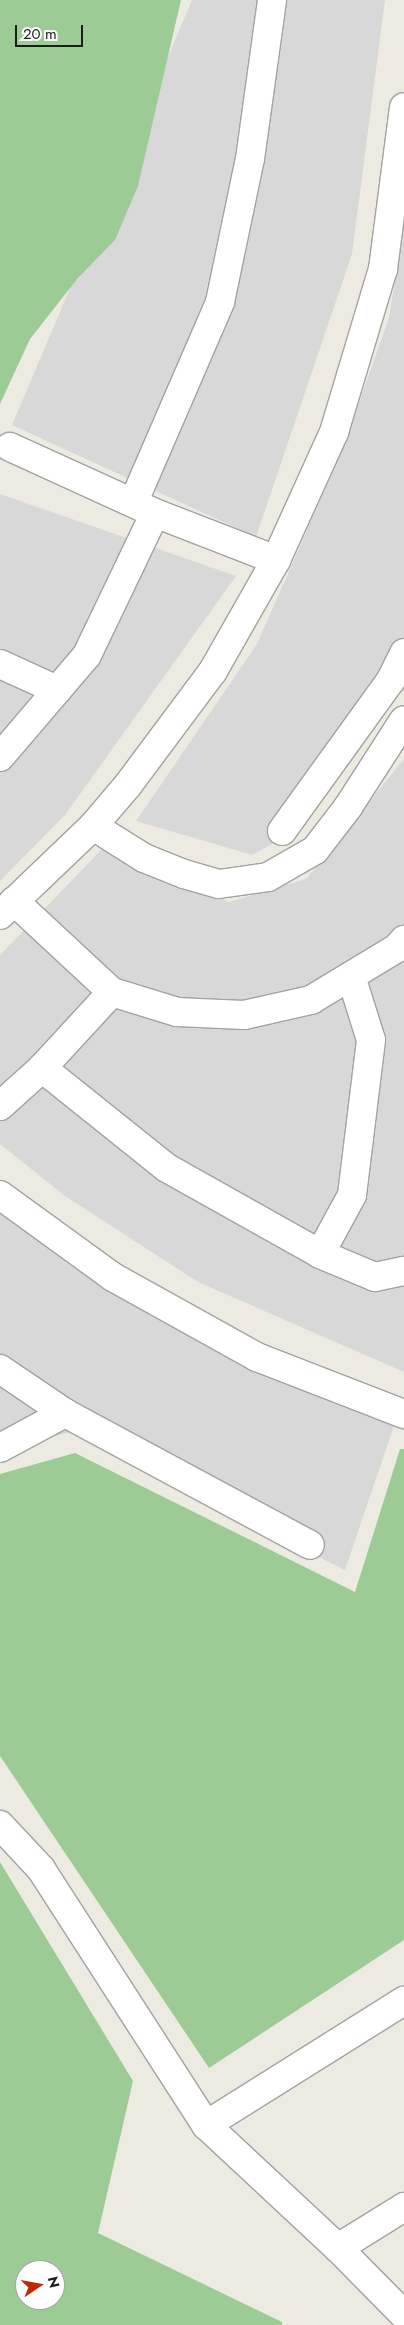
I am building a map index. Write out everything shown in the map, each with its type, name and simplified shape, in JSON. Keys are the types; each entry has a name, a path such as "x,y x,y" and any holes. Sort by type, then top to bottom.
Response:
{"street":[{"path":"0,758 87,655 220,302 250,159 272,0"},
{"path":"404,107 393,271 334,432 276,560 213,671 94,826 7,908 112,992 177,1012 244,1016 311,1000 397,948 404,940"},
{"path":"10,448 144,507 276,560"},
{"path":"282,831 391,680 404,653"},
{"path":"0,664 57,690"},
{"path":"94,826 144,858 184,874 218,884 268,877 315,850 348,807 404,720"},
{"path":"320,1254 352,1195 371,1040 351,976"},
{"path":"0,1106 42,1068 112,992"},
{"path":"42,1068 167,1168 320,1254 375,1277 404,1270"},
{"path":"0,1195 113,1277 257,1358 404,1414"},
{"path":"0,1369 65,1413 310,1545"},
{"path":"0,1448 65,1413"},
{"path":"0,1825 41,1868 206,2125 338,2248 404,2315"},
{"path":"206,2125 404,2001"},
{"path":"338,2248 404,2207"}],"shaded area":[{"path":"192,0 385,0 352,254 256,537 12,425"},
{"path":"404,225 404,673 305,826 252,855 136,821 257,644 342,450 389,318"},
{"path":"0,494 236,576 65,815 0,881"},
{"path":"404,759 404,1372 198,1282 65,1196 0,1144 0,955 102,849 229,902 306,879"},
{"path":"0,1198 161,1316 396,1420 345,1570 70,1432 0,1452"}],"green space":[{"path":"0,0 181,0 138,186 115,240 78,278 30,339 0,404"},
{"path":"400,1449 404,1449 404,1940 209,2068 0,1756 0,1474 75,1453 355,1592"},
{"path":"0,1862 133,2081 98,2233 282,2322 282,2325 0,2325"}]}
